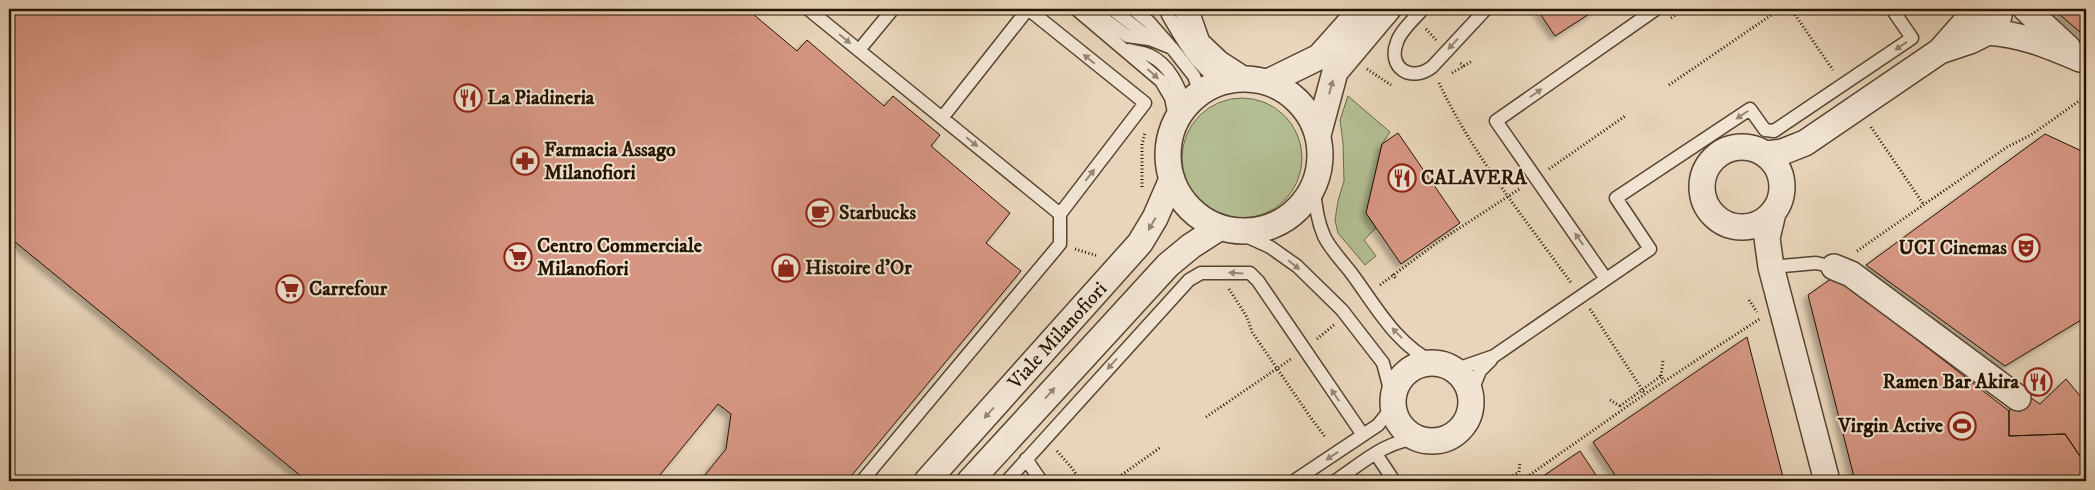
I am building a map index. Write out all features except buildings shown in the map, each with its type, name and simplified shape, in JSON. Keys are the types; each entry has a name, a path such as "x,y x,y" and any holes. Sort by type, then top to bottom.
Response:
{"street":[{"path":"1228,230 1198,217 1182,200 1172,179 1168,160 1170,140 1221,92 1319,57 1362,9"},
{"name":"Viale Milanofiori","path":"1318,135 1335,72 1388,9"},
{"path":"1766,154 1782,152 1805,143 1940,51 1977,9"},
{"path":"1940,51 1970,41 1988,32 1999,16 2000,9"},
{"path":"2026,9 2083,62"},
{"path":"1988,32 2014,35 2044,44 2083,62"},
{"name":"Viale Milanofiori","path":"970,481 1168,266 1191,246 1228,230 1256,231 1274,226 1291,217 1304,203 1314,187 1321,161 1318,135 1308,112 1290,94 1221,92"},
{"path":"1805,143 1790,161 1782,182 1780,199 1773,213 1767,238 1771,267 1771,312 1827,481"},
{"path":"1771,267 1756,244 1718,220 1706,204 1702,183 1705,172 1712,161 1721,153 1732,148 1744,147 1756,149 1766,154 1780,172 1782,182"},
{"name":"Viale Milanofiori","path":"927,481 1140,243 1155,218 1172,179"},
{"path":"1730,226 1753,226 1764,221 1773,213"},
{"path":"1834,268 1851,274 2018,398"},
{"path":"1422,364 1445,366 1465,381 1470,396 1471,407 1467,418 1457,432 1442,440 1430,441 1419,439 1408,433 1394,413 1395,388 1401,377 1411,369 1422,364"}],"lane":[{"path":"808,9 1060,214"},
{"path":"864,44 893,9"},
{"path":"862,481 1060,244 1060,214 1145,103 1028,9 942,118"},
{"path":"1076,9 1161,81 1171,98 1221,92"},
{"path":"1091,9 1128,36 1152,40 1172,48"},
{"path":"1112,9 1152,40"},
{"path":"1133,9 1149,22 1194,76 1221,92"},
{"path":"1166,9 1190,53 1221,92"},
{"path":"1180,9 1198,46 1213,63 1221,92"},
{"path":"1192,9 1203,40 1222,58 1221,92"},
{"path":"1423,9 1402,33 1396,44 1396,62 1403,71 1412,74 1424,74 1432,67 1486,9"},
{"path":"1606,279 1496,121 1656,9"},
{"path":"1470,396 1480,371 1494,356 1650,249 1616,198 1750,109 1765,130 1774,131 1912,38 1892,9"},
{"path":"1126,50 1150,55 1170,72 1181,90 1221,92"},
{"path":"1314,187 1315,211 1324,237 1391,328 1410,347 1424,358 1445,366 1494,356"},
{"path":"1228,230 1270,247 1297,266 1342,310 1384,363 1393,401 1386,416 1378,425 1294,481"},
{"path":"1771,267 1816,263 1834,268"},
{"path":"1007,481 1189,280 1201,273 1228,272 1250,274 1258,281 1363,435"},
{"path":"1335,481 1393,443 1407,439 1419,439"},
{"path":"1376,454 1394,481"},
{"path":"1026,459 1041,481"}],"path":[{"path":"1669,85 1780,9"},
{"path":"1464,66 1472,60"},
{"path":"1362,66 1397,87"},
{"path":"1432,84 1438,82 1460,123 1508,196 1581,296 1645,394"},
{"path":"1834,268 2007,147 2031,135 2086,96"},
{"path":"1396,279 1393,274 1625,116"},
{"path":"1143,191 1142,144 1146,129"},
{"path":"1438,242 1442,248"},
{"path":"1060,244 1103,257"},
{"path":"1228,272 1228,290 1246,317 1252,332 1310,418 1337,452"},
{"path":"1521,481 1645,394 1771,312 1749,300"},
{"path":"1663,361 1661,376 1664,382"},
{"path":"1620,406 1661,376"},
{"path":"1610,400 1623,410"},
{"path":"1044,438 1071,467 1081,481"},
{"path":"1113,481 1161,447"},
{"path":"1504,481 1519,472 1520,462"}],"green space":[{"path":"1348,96 1390,132 1382,144 1366,213 1376,228 1364,240 1376,256 1365,265 1338,233 1335,220 1344,181 1340,120"},
{"path":"1242,98 1265,102 1285,115 1298,135 1302,158 1298,181 1285,201 1265,214 1242,218 1219,214 1199,201 1186,181 1182,158 1186,135 1199,115 1219,102"}],"place":[{"name":"La Piadineria","path":"468,98"},
{"name":"Farmacia Assago Milanofiori","path":"525,161"},
{"name":"CALAVERA","path":"1402,178"},
{"name":"Starbucks","path":"820,213"},
{"name":"UCI Cinemas","path":"2026,248"},
{"name":"Centro Commerciale Milanofiori","path":"518,257"},
{"name":"Histoire d'Or","path":"786,268"},
{"name":"Carrefour","path":"290,289"},
{"name":"Ramen Bar Akira","path":"2038,382"},
{"name":"Virgin Active","path":"1962,426"}]}
